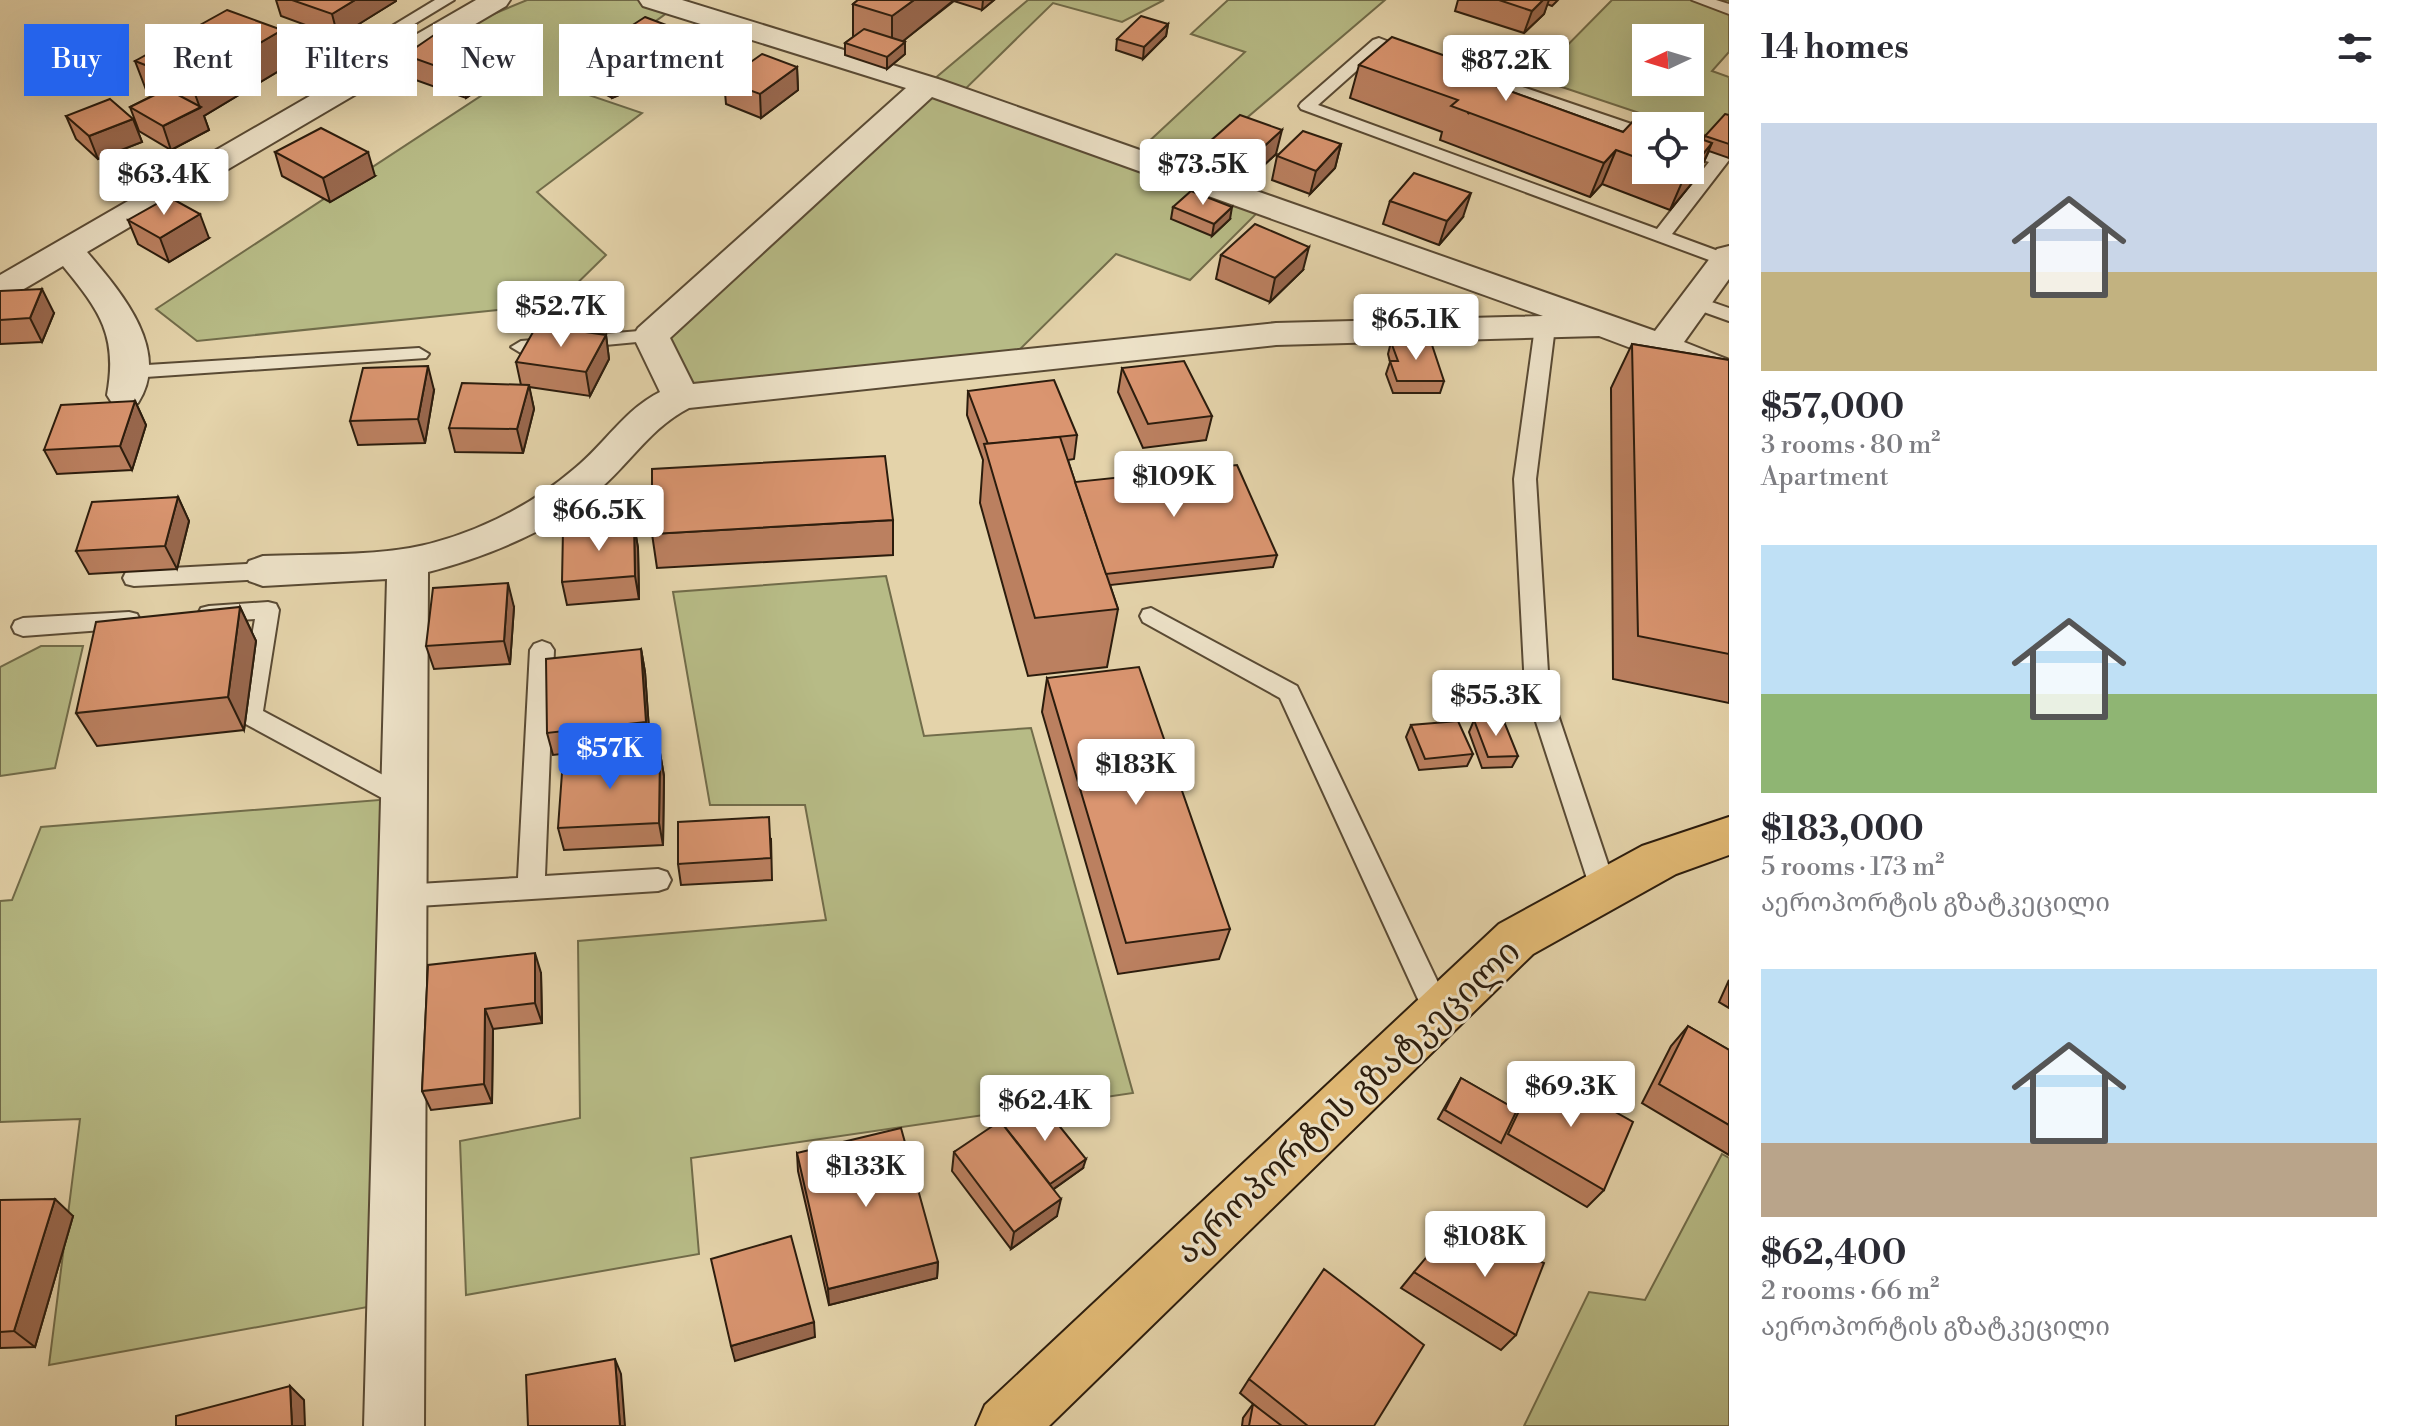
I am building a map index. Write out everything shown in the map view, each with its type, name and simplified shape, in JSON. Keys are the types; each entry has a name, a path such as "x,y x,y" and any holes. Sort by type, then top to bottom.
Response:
{"highway":[{"name":"აეროპორტის გზატკეცილი","path":"1006,1426 1516,939 1659,860 1729,836"}],"street":[{"path":"0,289 496,0"},
{"path":"653,0 927,85 1604,325 1729,373"},
{"path":"681,397 651,336 927,85"},
{"path":"67,250 108,299 129,337 128,384"},
{"path":"1662,346 1727,258"},
{"path":"263,571 408,563 467,548 529,518 588,479 653,411 681,397 1276,334 1604,325"},
{"path":"394,1426 408,563"}],"lane":[{"path":"405,24 446,0"},
{"path":"1700,0 1729,9"},
{"path":"1632,130 1379,43 1307,106 1727,258"},
{"path":"1704,155 1720,160 1704,181"},
{"path":"1661,236 1701,184"},
{"path":"1694,302 1729,315"},
{"path":"1545,327 1525,479 1537,688 1604,891"},
{"path":"521,347 651,336"},
{"path":"128,384 419,354"},
{"path":"134,578 263,571"},
{"path":"192,615 268,610 250,715 404,798"},
{"path":"1151,616 1289,692 1438,1012"},
{"path":"23,627 146,619"},
{"path":"531,888 542,650"},
{"path":"402,896 658,880"}],"green space":[{"path":"527,0 652,0 675,7 652,24 559,24 559,96 592,96 642,113 537,192 606,255 556,304 197,341 156,309 481,96 543,96 543,24 470,24"},
{"path":"1028,0 1164,0 1122,22 1053,3 958,96 1131,158 1245,52 1191,34 1228,0 1385,0 1181,174 1265,205 1190,280 1116,254 1006,363 682,397 651,336 927,85"},
{"path":"1612,0 1729,0 1729,52 1712,71 1729,77 1729,143 1704,135 1704,112 1636,112 1535,78"},
{"path":"433,39 433,52 417,46"},
{"path":"886,576 924,736 1031,728 1133,1093 691,1158 699,1254 466,1295 460,1141 580,1118 578,941 826,920 805,805 710,805 673,592"},
{"path":"41,646 83,646 55,768 0,776 0,667"},
{"path":"404,798 395,1302 49,1365 80,1119 0,1122 0,901 12,900 41,827"},
{"path":"1722,1154 1729,1158 1729,1426 1524,1426 1589,1292 1645,1300"}],"building":[{"path":"292,0 355,0 332,14"},
{"path":"858,0 914,0 892,16 853,4"},
{"path":"1499,0 1543,0 1532,11"},
{"path":"227,10 277,28 277,33 261,42 261,24 202,24"},
{"path":"1141,16 1168,24 1144,47 1117,39"},
{"path":"645,17 664,24 634,24"},
{"path":"864,29 905,42 887,57 845,43"},
{"path":"433,36 433,65 417,59 417,47"},
{"path":"1392,37 1488,71 1479,80 1623,132 1632,122 1632,156 1616,150 1604,163 1451,106 1458,100 1359,65"},
{"path":"762,54 797,67 760,94 752,91 752,61"},
{"path":"145,55 145,65 135,61"},
{"path":"153,96 180,96 201,107 163,126 130,107"},
{"path":"110,99 133,119 89,136 66,116"},
{"path":"1725,114 1729,115 1729,144 1705,136"},
{"path":"1240,115 1282,130 1250,159 1208,143"},
{"path":"321,128 368,152 323,178 275,152"},
{"path":"1303,131 1341,144 1316,171 1277,156"},
{"path":"1704,140 1712,143 1704,153"},
{"path":"1414,173 1471,193 1447,221 1390,201"},
{"path":"1191,191 1232,207 1214,224 1173,207"},
{"path":"169,197 200,214 160,238 128,220"},
{"path":"1255,224 1309,247 1275,278 1221,255"},
{"path":"42,289 30,318 0,320 0,291"},
{"path":"537,325 606,335 586,372 516,362"},
{"path":"1391,342 1431,342 1444,381 1397,381 1390,361 1398,361"},
{"path":"1632,344 1729,360 1729,654 1638,636"},
{"path":"1184,361 1212,416 1148,424 1122,368"},
{"path":"428,366 418,419 350,421 363,368"},
{"path":"1054,380 1077,435 988,444 968,391"},
{"path":"462,383 529,385 517,429 449,428"},
{"path":"135,401 120,446 44,450 61,405"},
{"path":"1060,437 1118,609 1035,618 984,444"},
{"path":"885,456 893,520 652,534 652,469"},
{"path":"1237,465 1277,555 1106,574 1075,482"},
{"path":"178,497 165,546 76,551 92,502"},
{"path":"634,524 635,576 562,582 563,530"},
{"path":"508,583 504,641 426,646 433,588"},
{"path":"240,607 228,697 76,713 96,622"},
{"path":"641,649 646,722 547,733 546,659"},
{"path":"1139,667 1230,929 1126,943 1047,678"},
{"path":"1503,719 1518,756 1488,757 1474,720"},
{"path":"1458,721 1473,754 1425,759 1411,725"},
{"path":"660,753 659,823 558,828 563,759"},
{"path":"769,817 771,858 678,864 678,822"},
{"path":"535,953 535,1003 485,1009 484,1084 422,1091 428,965"},
{"path":"1688,1026 1729,1050 1729,1125 1659,1084"},
{"path":"1539,1069 1633,1122 1604,1190 1508,1134"},
{"path":"1461,1078 1517,1110 1501,1143 1445,1110"},
{"path":"1040,1102 1086,1159 1050,1184 1005,1127"},
{"path":"1000,1121 1061,1199 1014,1232 954,1152"},
{"path":"901,1128 938,1262 828,1289 797,1153"},
{"path":"55,1199 14,1331 0,1332 0,1200"},
{"path":"791,1236 814,1322 731,1346 711,1259"},
{"path":"1440,1241 1502,1246 1544,1263 1516,1335 1414,1272"},
{"path":"1324,1269 1424,1345 1374,1426 1308,1426 1249,1379"},
{"path":"615,1359 620,1426 528,1426 526,1375"},
{"path":"290,1386 292,1426 176,1426 176,1416"},
{"path":"1253,1404 1282,1426 1249,1426"}]}
